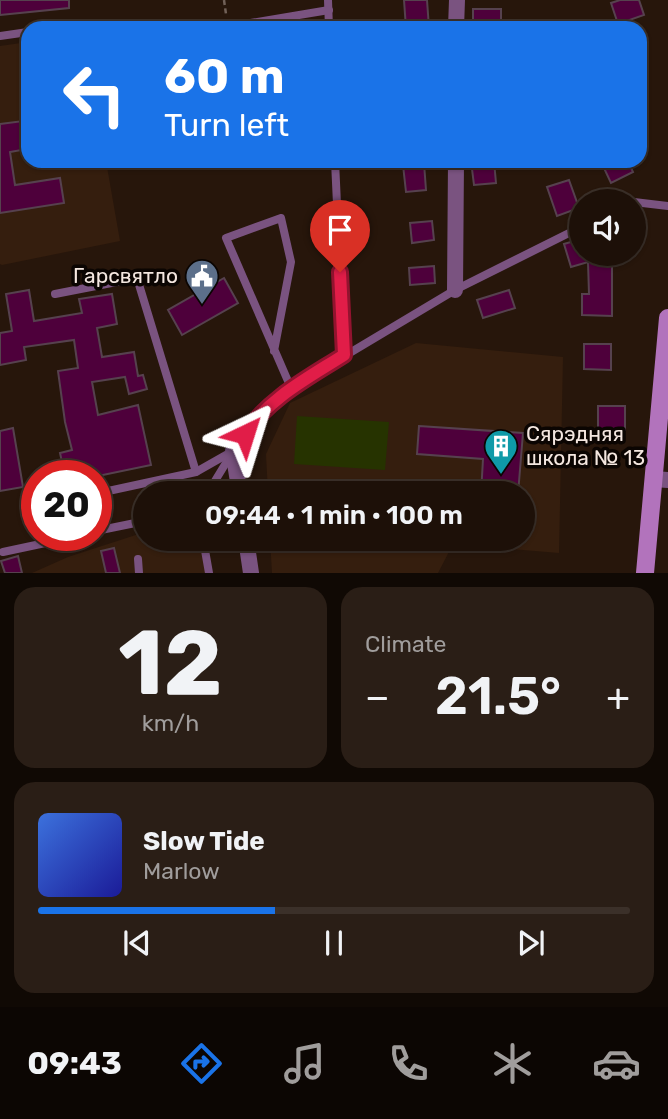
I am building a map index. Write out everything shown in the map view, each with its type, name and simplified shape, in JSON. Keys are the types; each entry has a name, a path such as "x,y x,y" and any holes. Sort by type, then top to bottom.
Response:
{"street":[{"path":"456,21 457,0"},
{"path":"455,290 456,168"},
{"path":"645,573 661,479 668,318"},
{"path":"233,451 238,481"},
{"path":"248,551 251,573"}],"lane":[{"path":"254,21 328,5"},
{"path":"0,36 21,33"},
{"path":"335,168 344,355"},
{"path":"646,203 668,206"},
{"path":"274,351 291,262 281,218 226,238 274,351 291,388"},
{"path":"215,481 256,418 291,388 455,290 569,233"},
{"path":"55,294 137,278 196,472"},
{"path":"112,490 196,472 233,451"},
{"path":"112,528 133,523"},
{"path":"3,552 21,548"},
{"path":"205,551 209,573"},
{"path":"138,559 139,573"}],"shaded area":[{"path":"21,43 21,168 107,168 120,241 0,264 0,46"},
{"path":"416,343 563,357 559,553 535,551 535,481 267,481 266,454 290,403"},
{"path":"133,536 133,551 207,551 210,573 32,573 86,551 112,551 112,543"},
{"path":"271,551 449,551 438,573 272,573"}],"green space":[{"path":"297,416 389,422 385,470 294,464"}],"building":[{"path":"0,0 69,0 69,8 0,15"},
{"path":"404,0 427,0 428,21 406,21"},
{"path":"639,0 644,15 617,21 611,3"},
{"path":"473,9 501,9 501,21 473,21"},
{"path":"21,121 21,150 10,152 15,185 60,178 64,203 0,213 0,124"},
{"path":"403,168 424,168 426,190 406,192"},
{"path":"472,168 495,168 496,183 474,185"},
{"path":"604,168 631,168 633,172 611,183"},
{"path":"569,180 572,189 569,189 569,212 557,216 547,187"},
{"path":"432,221 434,240 412,243 410,223"},
{"path":"569,243 569,260 564,244"},
{"path":"434,266 435,283 410,285 409,268"},
{"path":"588,266 612,266 612,316 582,315 582,294 589,294"},
{"path":"224,278 238,303 182,335 168,310"},
{"path":"29,290 34,321 82,313 79,299 112,294 117,324 97,328 102,357 134,352 138,376 143,375 147,389 129,394 125,377 92,382 98,415 138,405 151,465 112,473 112,460 62,460 60,453 72,450 58,371 78,368 74,340 24,347 26,360 0,365 0,333 12,331 6,294"},
{"path":"509,290 515,308 483,318 477,300"},
{"path":"584,344 611,344 611,370 584,369"},
{"path":"598,406 625,406 625,430 598,430"},
{"name":"Сярэдняя школа № 13","path":"419,426 523,433 519,481 482,481 483,459 417,454"},
{"path":"13,428 21,487 0,491 0,431"},
{"path":"112,548 120,573 106,573 101,551 112,551"},
{"path":"18,556 22,573 5,573 1,561"}],"place":[{"name":"Гарсвятло","path":"202,306"},
{"name":"Сярэдняя школа № 13","path":"501,476"}],"route":[{"path":"245,434 256,418 291,388 344,355 340,272"}]}
